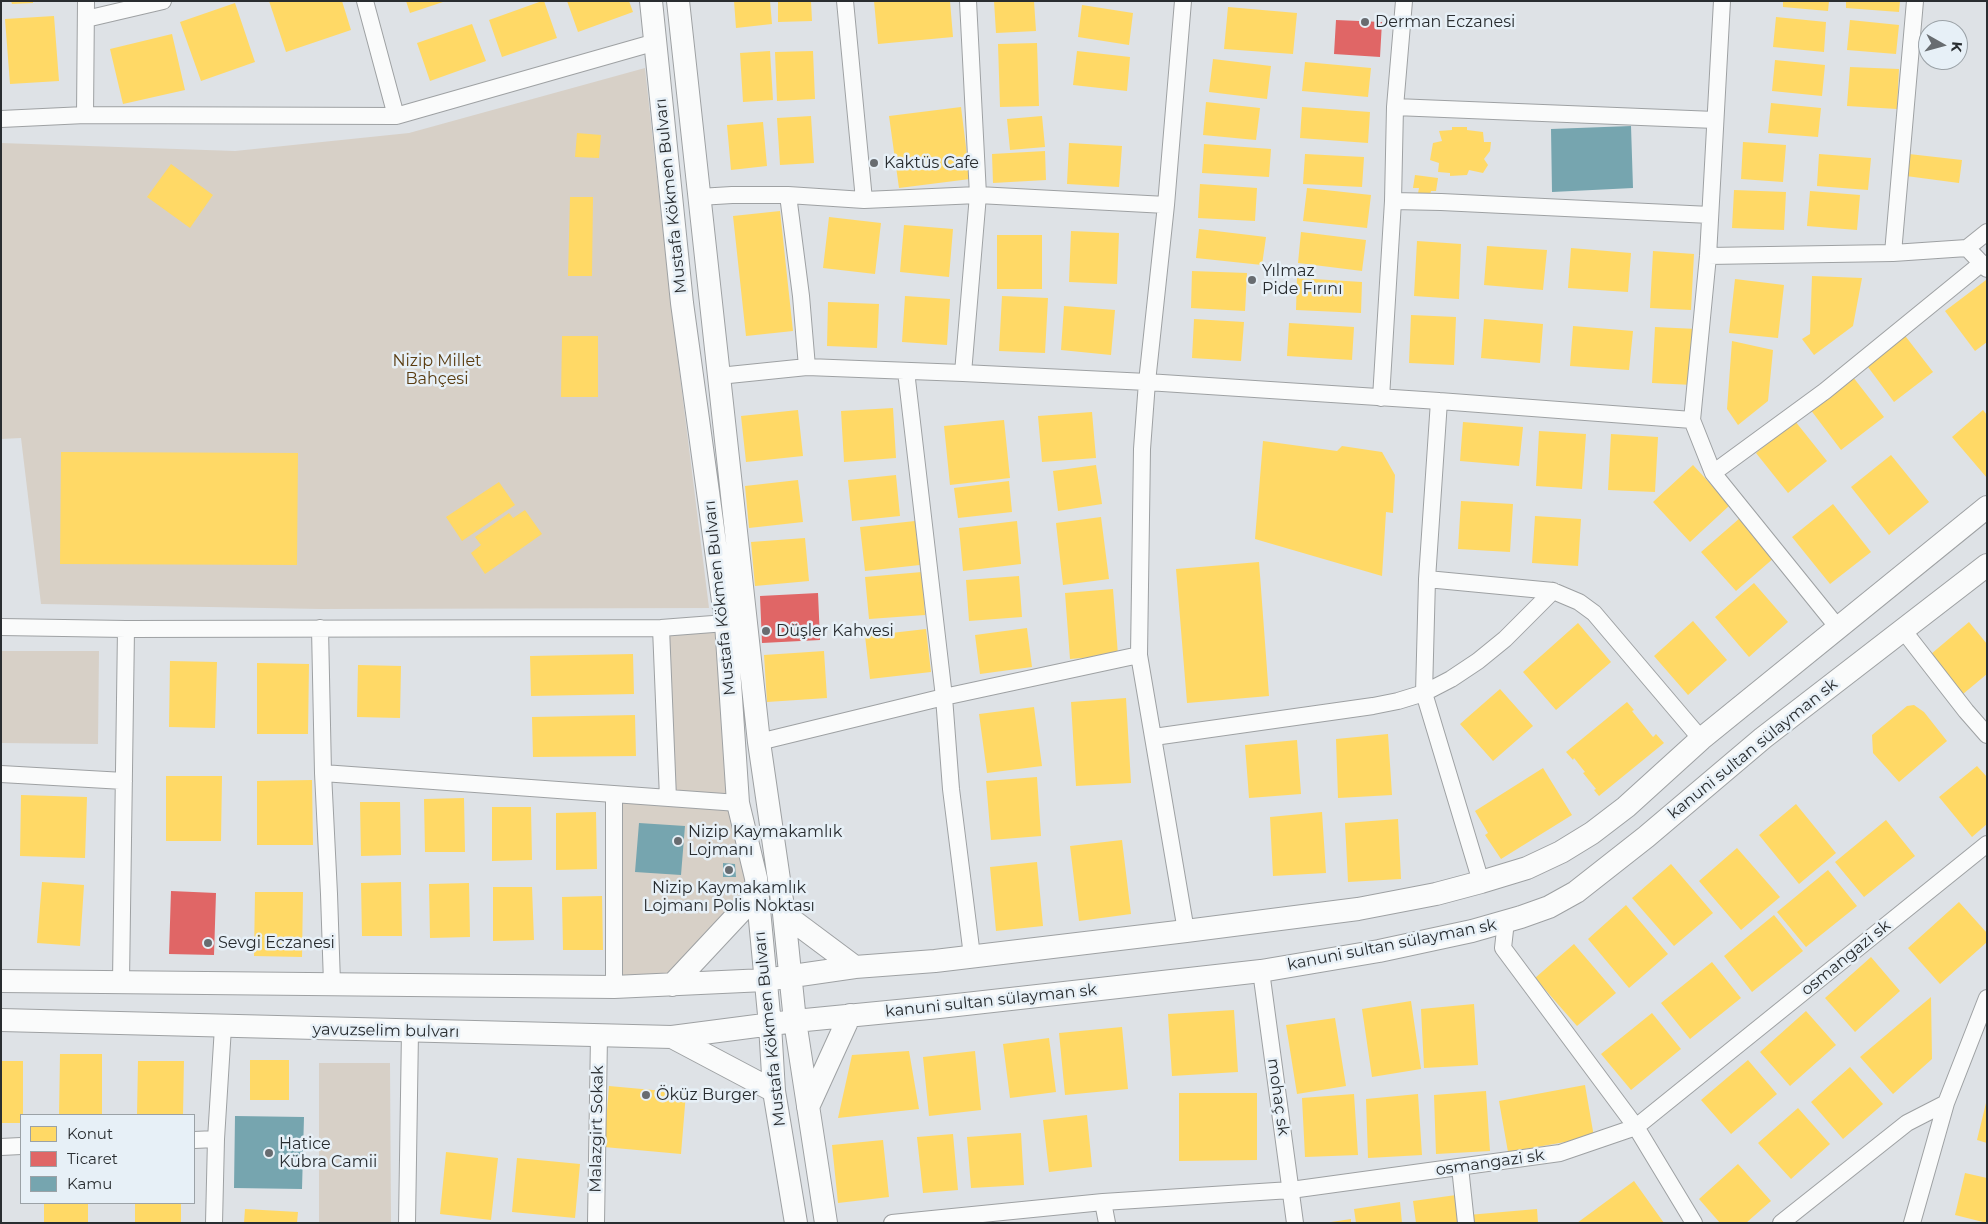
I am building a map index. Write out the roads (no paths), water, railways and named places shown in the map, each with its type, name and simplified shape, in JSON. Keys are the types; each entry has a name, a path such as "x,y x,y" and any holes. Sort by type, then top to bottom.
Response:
{"main road":[{"name":"Mustafa Kökmen Bulvarı","path":"651,1 682,303 726,623 738,803 756,878 770,1025 774,1091 796,1223"},
{"name":"Mustafa Kökmen Bulvarı","path":"678,1 759,742 784,914 795,1021 826,1223"},
{"path":"1,981 55,983 121,981 614,986 765,980 856,967 935,961 1358,909 1436,894 1527,868 1561,852 1592,833 1626,807 1701,739 1839,629 1987,507"},
{"name":"kanuni sultan sülayman sk","path":"770,1025 1261,970 1379,951 1472,931 1549,907 1576,892 1646,837 1763,738 1987,565"},
{"path":"672,985 757,894"},
{"path":"784,914 856,967"},
{"path":"808,1106 850,1016"},
{"name":"yavuzselim bulvarı","path":"1,1020 672,1037 770,1025"},
{"path":"672,1037 774,1091"}],"street":[{"path":"85,115 86,1"},
{"path":"86,19 163,1"},
{"path":"365,1 396,116"},
{"path":"845,1 864,200"},
{"path":"963,373 978,195 968,1"},
{"path":"1183,1 1166,205 1147,382 1142,449 1139,655 1186,931"},
{"path":"1382,398 1393,201 1395,106 1404,1"},
{"path":"1722,1 1708,256 1692,420 1713,472 1839,629"},
{"path":"1893,253 1915,1"},
{"path":"1,120 85,115 396,116 656,42"},
{"path":"1395,106 1715,120"},
{"path":"699,197 788,195 864,200 978,195 1166,205"},
{"path":"788,195 801,296 807,367"},
{"path":"1393,201 1710,215"},
{"path":"1708,256 1893,253 1967,248 1987,232"},
{"path":"1713,472 1825,391 1984,266 1967,248"},
{"path":"718,376 807,367 963,373 1147,382 1692,420"},
{"path":"906,371 944,697 951,789 972,956"},
{"path":"1439,401 1427,579 1424,693 1481,882"},
{"path":"1427,579 1553,591 1579,602 1594,613 1701,739"},
{"path":"1154,737 1373,706 1424,693 1451,680 1478,661 1505,639 1553,591"},
{"path":"1,626 126,628 661,628 726,623"},
{"path":"121,981 126,628"},
{"path":"320,628 323,773 330,894 332,983"},
{"path":"661,628 668,798"},
{"path":"1904,630 1966,711 1987,735"},
{"path":"759,742 944,697 1139,655"},
{"path":"323,773 738,803"},
{"path":"1,774 124,781"},
{"path":"614,794 614,986"},
{"name":"osmangazi sk","path":"892,1223 999,1218 1103,1202 1291,1190 1560,1153 1636,1126 1987,844"},
{"path":"1506,921 1503,948 1636,1126 1694,1223"},
{"name":"mohaç sk","path":"1261,970 1295,1223"},
{"path":"1912,1223 1946,1104 1987,998"},
{"path":"214,1223 216,1139 223,1026"},
{"path":"407,1223 410,1031"},
{"name":"Malazgirt Sokak","path":"596,1223 599,1036"},
{"path":"1781,1223 1907,1123 1946,1104"},
{"path":"195,1140 216,1139"},
{"path":"1,1147 20,1146"},
{"path":"1460,1167 1466,1223"},
{"path":"1103,1202 1107,1223"}],"place":[{"name":"Derman Eczanesi","path":"1365,22"},
{"name":"Kaktüs Cafe","path":"874,163"},
{"name":"Yılmaz Pide Fırını","path":"1252,280"},
{"name":"Düşler Kahvesi","path":"766,631"},
{"name":"Nizip Kaymakamlık Lojmanı","path":"678,841"},
{"name":"Nizip Kaymakamlık Lojmanı Polis Noktası","path":"729,870"},
{"name":"Sevgi Eczanesi","path":"208,943"},
{"name":"Öküz Burger","path":"646,1095"},
{"name":"Hatice Kübra Camii","path":"269,1153"}],"park label":[{"name":"Nizip Millet Bahçesi","path":"437,370"}]}
